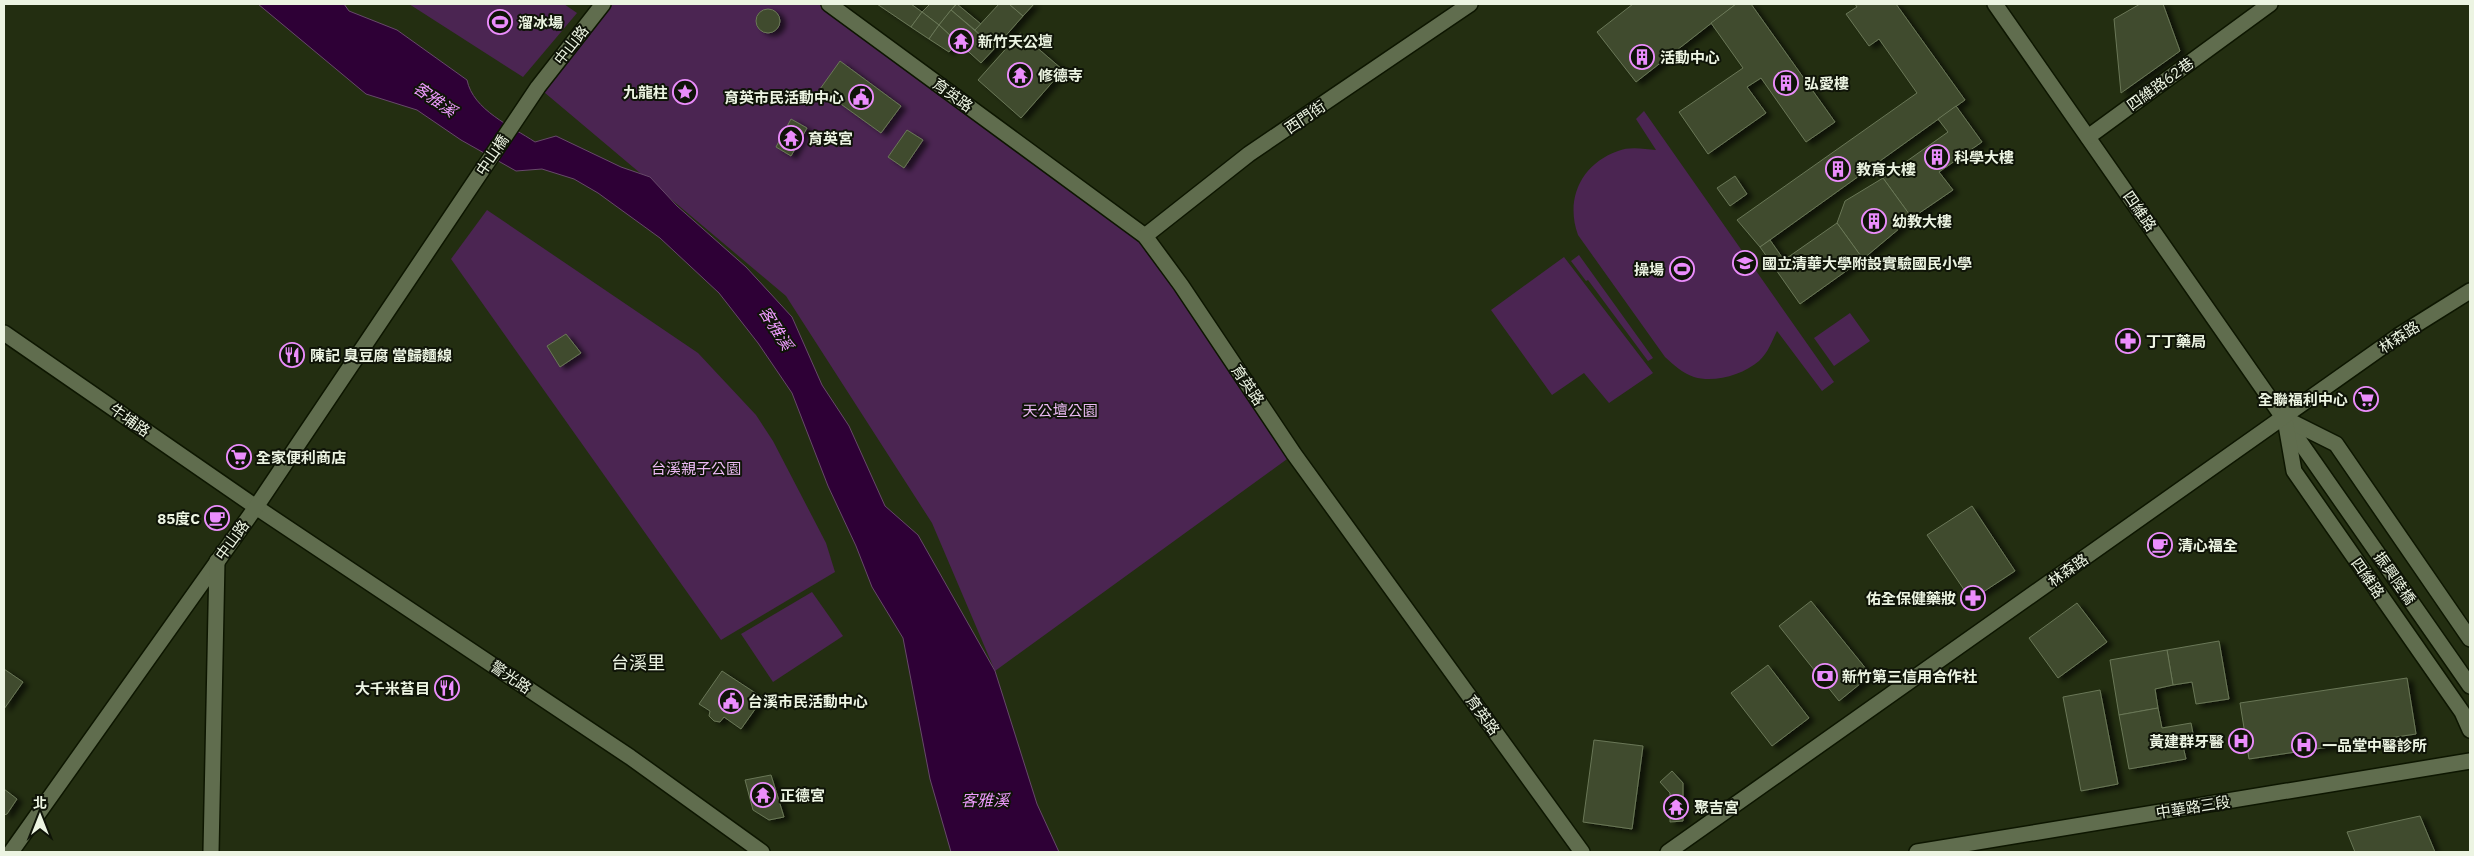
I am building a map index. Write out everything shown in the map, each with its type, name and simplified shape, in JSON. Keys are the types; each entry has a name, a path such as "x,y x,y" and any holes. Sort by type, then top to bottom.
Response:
{"street":[{"name":"中山路","path":"538,87 603,4"},
{"name":"育英路","path":"828,4 1145,236 1181,285 1294,454 1582,852"},
{"name":"西門街","path":"1145,236 1249,154 1470,4"},
{"name":"四維路","path":"1995,4 2320,470"},
{"name":"四維路62巷","path":"2088,137 2270,4"},
{"name":"中山橋","path":"446,223 538,87"},
{"name":"中山路","path":"11,852 256,507 446,223"},
{"name":"林森路","path":"1673,850 2398,336 2470,291"},
{"name":"牛埔路","path":"4,333 256,507"},
{"name":"四維路","path":"2284,418 2336,444 2470,639"},
{"name":"四維路","path":"2284,418 2294,471 2462,712 2470,730"},
{"name":"振興陸橋","path":"2320,470 2470,686"},
{"name":"警光路","path":"256,507 658,776 762,852"},
{"path":"211,852 217,561"},
{"name":"中華路三段","path":"1917,852 2470,761"}],"green space":[{"path":"409,4 564,4 577,13 523,77"},
{"name":"天公壇公園","path":"598,4 821,4 1145,236 1294,454 995,671 932,523 786,296 538,87"},
{"path":"1644,111 1834,382 1822,391 1777,331 1770,347 1762,358 1737,374 1702,379 1682,371 1665,357 1578,235 1574,222 1575,196 1579,184 1594,165 1605,157 1623,149 1656,150 1636,119"},
{"name":"台溪親子公園","path":"487,210 698,353 756,415 773,441 826,543 835,572 721,640 451,259"},
{"path":"1579,255 1653,358 1648,361 1588,280 1586,281 1571,261"},
{"path":"1564,257 1653,373 1609,403 1584,373 1552,395 1491,310"},
{"path":"1850,313 1870,341 1834,366 1814,338"},
{"path":"812,592 843,636 773,682 741,634"}],"water":[{"name":"客雅溪","path":"258,4 344,4 349,11 397,30 467,80 471,91 485,109 535,142 556,136 621,167 650,177 677,206 746,267 792,317 822,385 849,426 885,506 918,535 995,671 1037,804 1059,852 951,852 930,779 903,638 872,587 856,546 828,486 792,393 758,343 719,293 660,238 598,193 574,179 542,169 516,171 461,140 417,110 366,94"}],"building":[{"path":"877,4 911,4 922,12 911,27"},
{"path":"930,4 956,4 939,25 922,12"},
{"path":"957,4 981,24 975,30 951,10"},
{"path":"999,4 1009,4 1023,16 995,48 975,30"},
{"path":"1009,4 1034,4 1023,16"},
{"name":"活動中心","path":"1633,4 1736,4 1636,82 1597,32"},
{"name":"弘愛樓","path":"1736,4 1751,4 1835,122 1806,142 1761,78 1747,87 1766,113 1708,154 1679,112 1743,68 1711,23"},
{"name":"教育大樓","path":"1855,4 1896,4 1965,100 1760,247 1737,220 1917,93 1879,39 1869,46 1846,14 1857,7"},
{"path":"2140,4 2163,4 2180,51 2121,93 2114,19"},
{"path":"768,9 777,12 780,21 777,30 768,33 759,30 756,21 759,12"},
{"path":"951,10 995,48 981,63 939,25"},
{"path":"922,12 939,25 929,39 911,27"},
{"path":"939,25 957,42 949,52 929,39"},
{"name":"修德寺","path":"1020,33 1063,70 1021,118 978,80"},
{"name":"育英市民活動中心","path":"840,61 901,106 881,133 820,89"},
{"name":"科學大樓","path":"1956,106 1982,142 1939,172 1953,190 1912,218 1883,178 1948,132 1938,119"},
{"name":"育英宮","path":"791,119 807,128 791,156 776,147"},
{"path":"907,130 923,140 904,168 888,157"},
{"path":"1735,176 1747,194 1730,206 1717,188"},
{"name":"幼教大樓","path":"1883,178 1912,218 1863,259 1837,223 1845,201"},
{"path":"1837,223 1863,259 1800,304 1760,247 1770,240 1784,260"},
{"path":"566,334 581,353 560,367 547,346"},
{"path":"1972,506 2015,571 1971,600 1927,535"},
{"path":"1811,601 1871,675 1839,701 1779,626"},
{"path":"2077,603 2107,642 2058,678 2029,638"},
{"path":"2219,641 2229,699 2196,704 2192,682 2173,685 2167,650"},
{"path":"2167,650 2173,685 2155,689 2158,708 2119,715 2110,660"},
{"path":"1768,665 1809,718 1772,746 1731,693"},
{"path":"4,669 23,682 4,709"},
{"name":"台溪市民活動中心","path":"722,671 763,698 741,729 724,717 720,722 714,721 709,716 710,711 699,704"},
{"path":"2407,678 2416,734 2249,759 2240,703"},
{"path":"2100,690 2118,784 2081,791 2063,697"},
{"path":"2158,708 2162,728 2191,723 2195,744 2183,746 2186,759 2129,769 2119,715"},
{"path":"1594,740 1643,746 1632,829 1583,822"},
{"name":"聚吉宮","path":"1672,771 1683,783 1683,821 1670,822 1670,793 1660,782"},
{"name":"正德宮","path":"771,775 784,817 769,820 753,810 745,780"},
{"path":"4,789 17,799 7,814 4,815"},
{"path":"2420,816 2435,852 2355,852 2347,832"}],"place":[{"name":"溜冰場","path":"500,22"},
{"name":"新竹天公壇","path":"961,41"},
{"name":"活動中心","path":"1642,57"},
{"name":"修德寺","path":"1020,75"},
{"name":"弘愛樓","path":"1786,83"},
{"name":"九龍柱","path":"685,92"},
{"name":"育英市民活動中心","path":"861,97"},
{"name":"育英宮","path":"791,138"},
{"name":"科學大樓","path":"1937,157"},
{"name":"教育大樓","path":"1838,169"},
{"name":"幼教大樓","path":"1874,221"},
{"name":"國立清華大學附設實驗國民小學","path":"1745,263"},
{"name":"操場","path":"1682,269"},
{"name":"丁丁藥局","path":"2128,341"},
{"name":"陳記 臭豆腐 當歸麵線","path":"292,355"},
{"name":"全聯福利中心","path":"2366,399"},
{"name":"全家便利商店","path":"239,457"},
{"name":"85度C","path":"217,518"},
{"name":"清心福全","path":"2160,545"},
{"name":"佑全保健藥妝","path":"1973,598"},
{"name":"新竹第三信用合作社","path":"1825,676"},
{"name":"大千米苔目","path":"447,688"},
{"name":"台溪市民活動中心","path":"731,701"},
{"name":"黃建群牙醫","path":"2241,741"},
{"name":"一品堂中醫診所","path":"2304,745"},
{"name":"正德宮","path":"763,795"},
{"name":"聚吉宮","path":"1676,807"}],"district":[{"name":"台溪里","path":"638,662"}]}
